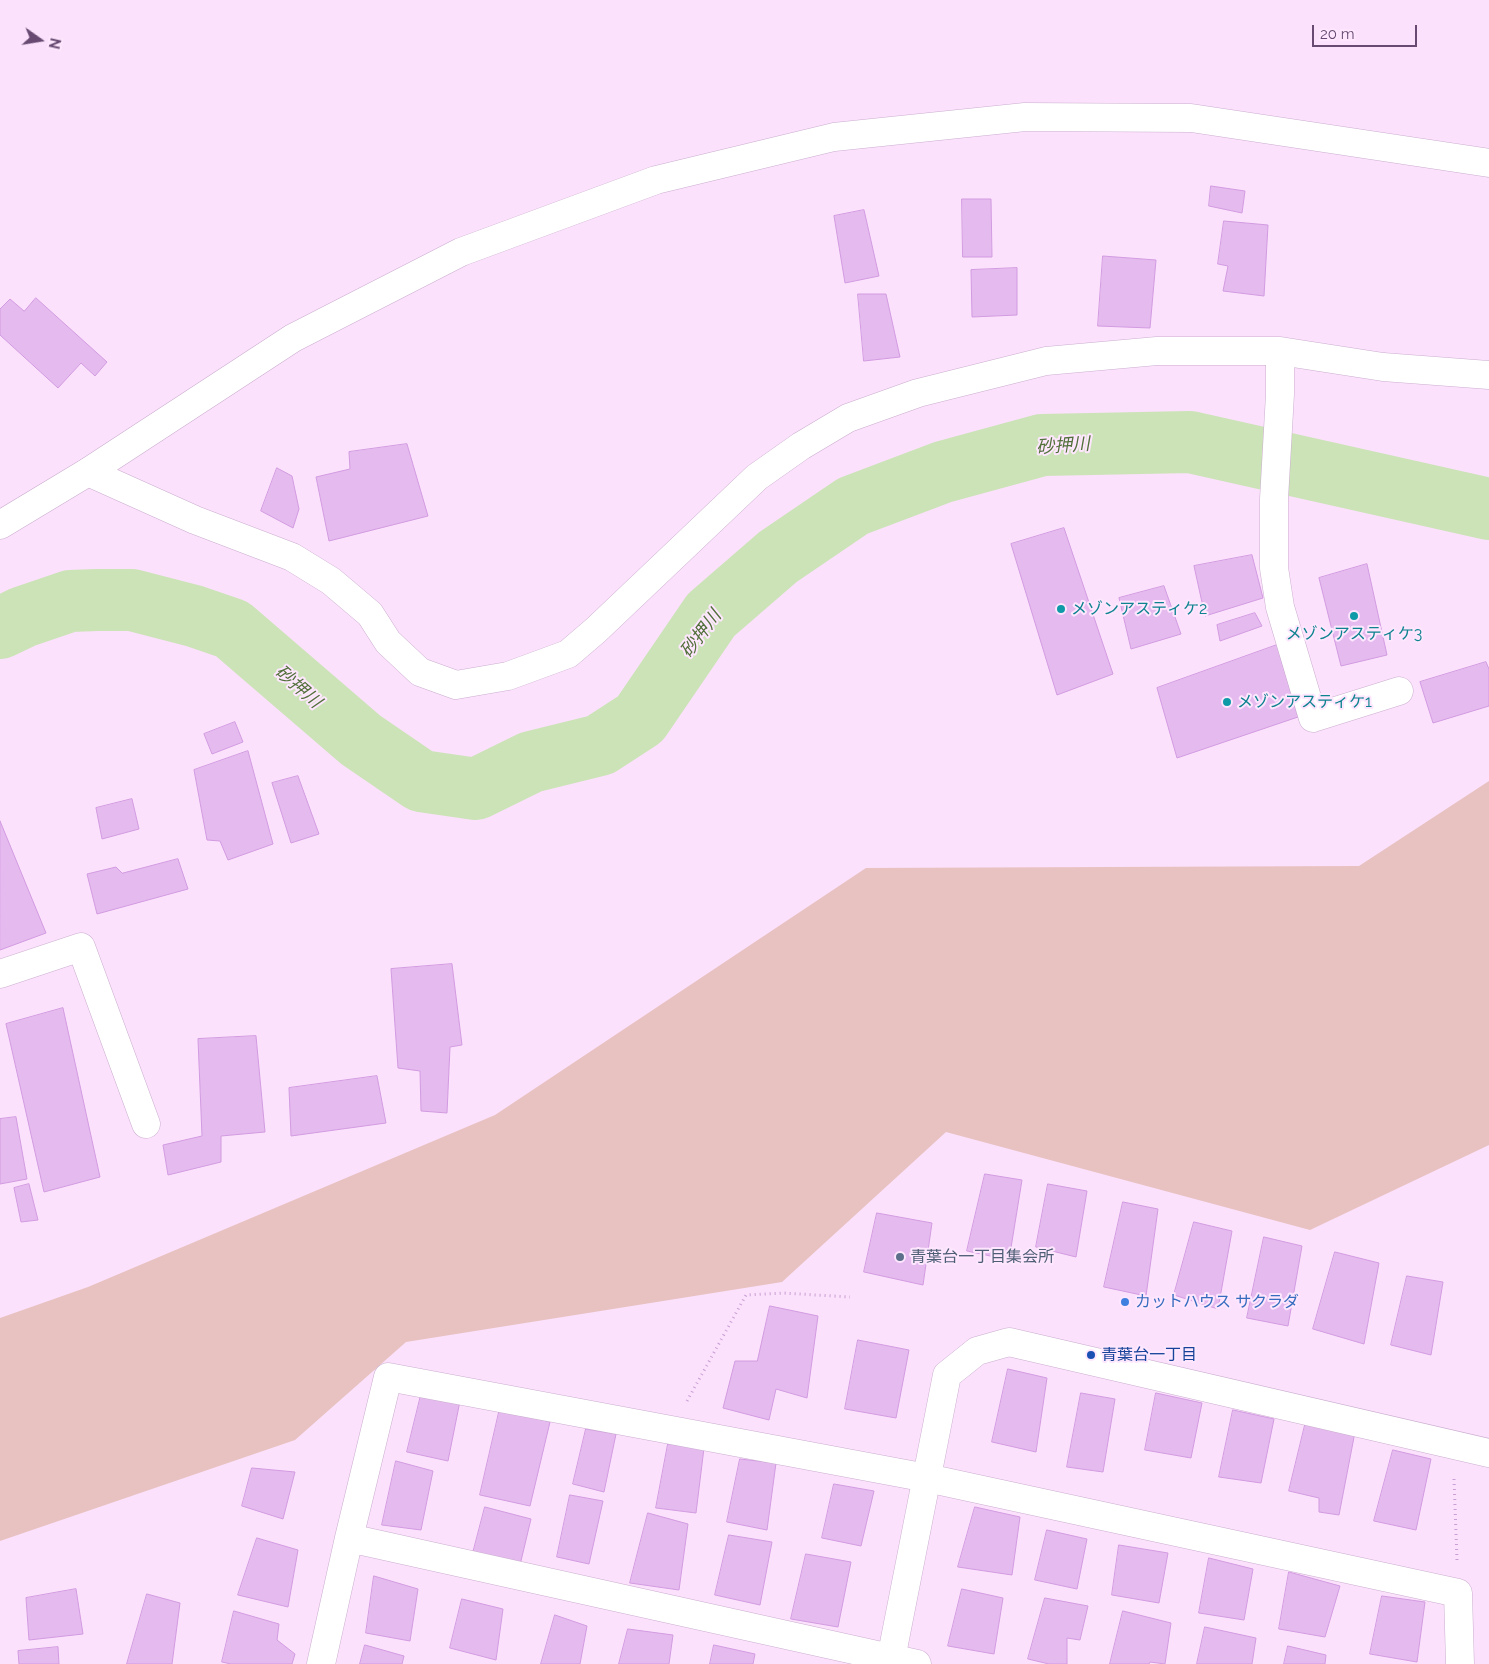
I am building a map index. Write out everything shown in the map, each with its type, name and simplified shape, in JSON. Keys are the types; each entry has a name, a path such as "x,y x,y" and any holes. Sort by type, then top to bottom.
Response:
{"street":[{"path":"0,525 88,472 293,338 461,252 656,180 834,137 1025,117 1190,118 1489,163"},
{"path":"88,472 195,520 292,557 331,581 370,614 388,642 420,672 456,685 508,676 568,654 596,630 757,477 801,446 848,418 918,393 1046,361 1157,351 1280,351 1383,367 1489,375"},
{"path":"1280,351 1280,394 1274,498 1274,568 1280,607 1313,718 1399,691"},
{"path":"0,974 81,946 146,1124"},
{"path":"890,1661 948,1375 978,1351 1009,1342 1489,1453"},
{"path":"321,1664 388,1377 927,1478 1458,1593 1460,1664"},
{"path":"349,1538 890,1661 917,1664"}],"path":[{"path":"671,1430 746,1295 783,1293 850,1297"},
{"path":"1453,1476 1458,1593"}],"shaded area":[{"path":"1489,781 1489,1145 1310,1230 946,1132 782,1282 406,1342 295,1440 0,1541 0,1318 88,1287 495,1115 866,868 1359,866"}],"building":[{"path":"1211,186 1245,191 1242,213 1209,206"},
{"path":"962,199 991,199 992,257 963,257"},
{"path":"864,210 879,276 845,283 834,216"},
{"path":"1224,221 1268,225 1264,296 1223,291 1228,266 1218,264"},
{"path":"1103,256 1156,260 1150,328 1098,326"},
{"path":"1017,268 1017,315 972,317 971,270"},
{"path":"858,294 886,294 900,357 864,361"},
{"path":"36,298 107,362 95,376 81,363 58,388 0,335 0,309 10,299 24,311"},
{"path":"407,444 428,516 329,541 316,477 350,469 349,452"},
{"path":"277,468 292,476 299,509 293,528 261,511"},
{"name":"メゾンアスティケ2","path":"1064,528 1113,674 1057,695 1011,544"},
{"path":"1252,555 1263,598 1205,616 1194,566"},
{"name":"メゾンアスティケ3","path":"1367,564 1387,655 1341,666 1319,578"},
{"path":"1164,586 1181,634 1131,649 1119,598"},
{"path":"1255,613 1262,626 1220,641 1217,625"},
{"name":"メゾンアスティケ1","path":"1277,645 1298,717 1177,758 1157,688"},
{"path":"1486,662 1489,669 1489,706 1433,723 1420,682"},
{"path":"235,722 243,742 212,754 204,734"},
{"path":"248,751 273,844 228,860 220,841 207,840 194,770"},
{"path":"298,776 319,834 291,843 272,783"},
{"path":"132,799 139,829 102,839 96,808"},
{"path":"0,821 46,933 0,950"},
{"path":"178,859 188,889 97,914 87,874 116,867 122,873"},
{"path":"452,964 462,1045 450,1047 447,1113 421,1111 420,1071 398,1068 391,969"},
{"path":"63,1008 100,1177 44,1192 6,1024"},
{"path":"256,1036 265,1132 221,1136 221,1162 168,1175 163,1145 202,1136 198,1039"},
{"path":"377,1076 386,1123 291,1136 289,1088"},
{"path":"16,1117 27,1179 0,1184 0,1119"},
{"path":"985,1174 1022,1180 1009,1260 967,1251"},
{"path":"29,1184 38,1220 21,1222 14,1188"},
{"path":"1048,1184 1087,1191 1076,1257 1036,1247"},
{"path":"1123,1202 1158,1209 1146,1296 1104,1287"},
{"path":"877,1213 932,1223 923,1285 864,1272"},
{"path":"1194,1222 1232,1231 1218,1309 1174,1295"},
{"path":"1264,1237 1302,1246 1288,1326 1247,1318"},
{"path":"1335,1252 1379,1263 1364,1344 1313,1329"},
{"path":"1407,1276 1443,1282 1431,1355 1391,1345"},
{"path":"770,1306 818,1316 807,1398 776,1389 769,1420 723,1408 735,1361 757,1361"},
{"path":"858,1340 909,1350 896,1418 845,1409"},
{"path":"1008,1369 1047,1378 1036,1452 992,1442"},
{"path":"422,1391 460,1401 448,1461 407,1452"},
{"path":"1081,1393 1115,1399 1103,1472 1067,1467"},
{"path":"1156,1393 1202,1403 1191,1458 1145,1450"},
{"path":"500,1408 550,1422 530,1506 480,1495"},
{"path":"1233,1410 1274,1419 1261,1483 1219,1477"},
{"path":"1306,1421 1355,1432 1339,1515 1319,1512 1319,1498 1289,1491"},
{"path":"586,1429 616,1434 604,1492 573,1484"},
{"path":"668,1444 704,1448 696,1513 656,1508"},
{"path":"1393,1450 1431,1459 1416,1530 1374,1521"},
{"path":"740,1459 776,1463 767,1530 727,1522"},
{"path":"396,1461 433,1471 421,1530 382,1525"},
{"path":"252,1468 295,1472 283,1519 242,1506"},
{"path":"834,1484 874,1491 861,1546 822,1538"},
{"path":"570,1495 603,1501 589,1564 557,1557"},
{"path":"485,1507 531,1519 520,1565 473,1553"},
{"path":"975,1507 1020,1517 1012,1575 958,1567"},
{"path":"648,1513 688,1524 679,1590 630,1583"},
{"path":"1047,1530 1087,1539 1077,1589 1035,1580"},
{"path":"729,1535 772,1542 760,1605 715,1595"},
{"path":"257,1538 298,1550 288,1607 238,1595"},
{"path":"1119,1545 1168,1553 1159,1603 1112,1595"},
{"path":"806,1554 851,1562 838,1627 791,1619"},
{"path":"1209,1558 1253,1569 1244,1620 1199,1613"},
{"path":"1289,1572 1340,1586 1325,1637 1279,1629"},
{"path":"374,1576 418,1589 410,1641 366,1633"},
{"path":"76,1589 83,1634 29,1640 26,1598"},
{"path":"962,1589 1003,1598 994,1654 948,1646"},
{"path":"147,1594 180,1603 172,1664 127,1664"},
{"path":"1382,1596 1425,1602 1417,1662 1370,1654"},
{"path":"1045,1598 1088,1606 1080,1640 1067,1638 1067,1664 1049,1664 1028,1659"},
{"path":"462,1599 503,1609 496,1660 450,1648"},
{"path":"234,1611 279,1624 277,1640 295,1654 292,1664 231,1664 222,1662"},
{"path":"1123,1611 1171,1623 1165,1664 1150,1662 1149,1664 1110,1664"},
{"path":"555,1615 587,1626 580,1664 541,1664"},
{"path":"1205,1627 1256,1638 1252,1664 1197,1664"},
{"path":"628,1629 673,1635 669,1664 619,1664"},
{"path":"365,1645 404,1656 402,1664 360,1664"},
{"path":"714,1645 755,1654 753,1664 710,1664"},
{"path":"1288,1646 1326,1655 1325,1664 1284,1664"},
{"path":"58,1647 59,1664 19,1664 18,1651"}],"waterway":[{"name":"砂押川","path":"0,628 23,617 70,601 132,600 194,616 232,629 361,740 421,781 476,789 531,762 600,745 640,719 711,615 778,557 853,506 943,472 1042,445 1190,442 1489,509"}],"place":[{"name":"メゾンアスティケ2","path":"1061,609"},
{"name":"メゾンアスティケ3","path":"1354,616"},
{"name":"メゾンアスティケ1","path":"1227,702"},
{"name":"青葉台一丁目集会所","path":"900,1257"},
{"name":"カットハウス サクラダ","path":"1125,1302"},
{"name":"青葉台一丁目","path":"1091,1355"}]}
